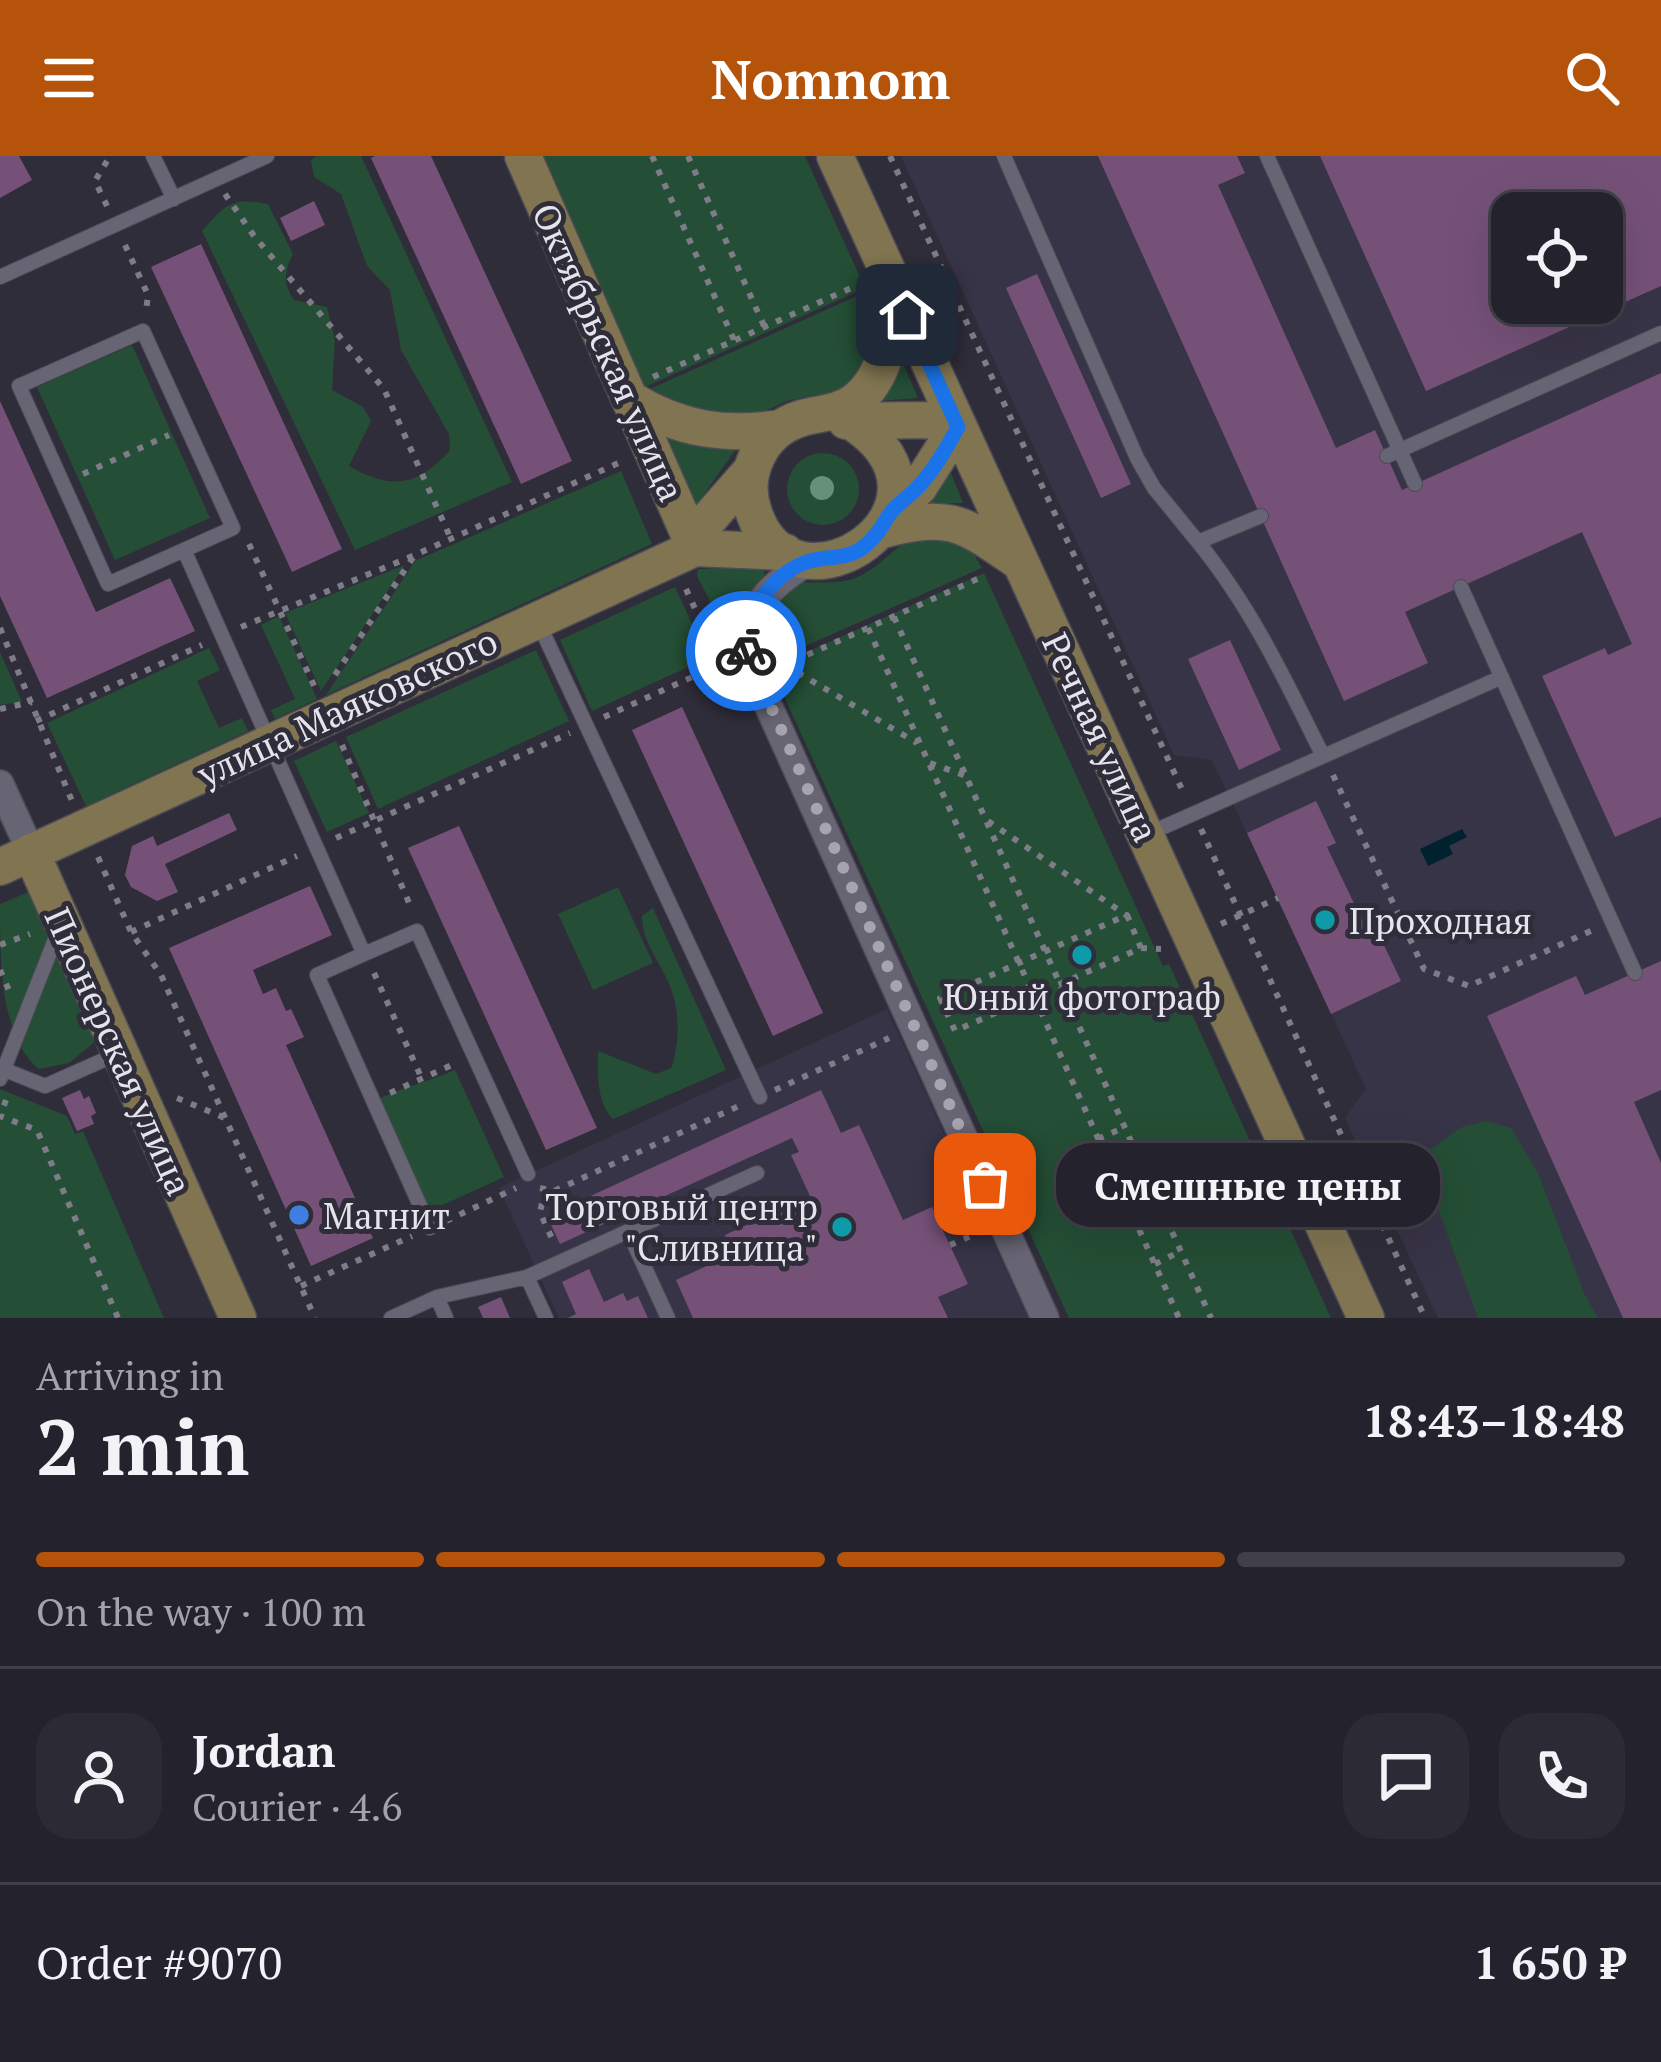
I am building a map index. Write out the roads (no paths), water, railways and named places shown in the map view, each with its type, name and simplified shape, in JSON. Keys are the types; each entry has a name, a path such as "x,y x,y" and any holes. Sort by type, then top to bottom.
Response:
{"street":[{"name":"Октябрьская улица","path":"523,156 638,391 694,548"},
{"name":"Речная улица","path":"835,156 878,279 958,427 1006,568 1146,836 1366,1318"},
{"path":"839,418 874,380 887,349 893,320 878,279"},
{"path":"638,391 688,428 740,434 781,428 802,418 930,420 958,427"},
{"path":"839,418 884,450 895,491 886,521"},
{"name":"улица Маяковского","path":"16,860 694,548 838,560 862,549 919,487 958,427"},
{"path":"694,548 705,523 781,428"},
{"path":"750,472 755,518 767,537 798,556 764,596 746,632 749,663 1045,1318"},
{"name":"улица Маяковского","path":"886,521 955,522 1006,568"},
{"name":"Пионерская улица","path":"0,784 16,860 62,922 238,1318"}],"lane":[{"path":"153,156 173,199"},
{"path":"0,277 267,156"},
{"path":"1004,156 1137,458 1154,488 1231,583 1323,756"},
{"path":"1268,156 1393,453 1414,484"},
{"path":"143,332 233,528 184,550 109,584 19,386 143,332"},
{"path":"1393,453 1661,333"},
{"path":"1198,542 1261,516"},
{"path":"184,550 365,954"},
{"path":"1461,587 1635,973"},
{"path":"537,619 760,1096"},
{"path":"1146,836 1502,677"},
{"path":"62,922 1,1072 45,1086 120,1053"},
{"path":"430,1228 317,976 418,931 528,1174"},
{"path":"392,1318 437,1297 527,1276 757,1173"},
{"path":"628,1231 668,1318"},
{"path":"527,1276 546,1318"},
{"path":"437,1297 446,1318"}],"water":[{"path":"1462,829 1467,837 1449,846 1453,854 1428,866 1420,849"}],"place":[{"name":"Проходная","path":"1325,920"},
{"name":"Юный фотограф","path":"1082,955"},
{"name":"Смешные цены","path":"985,1184"},
{"name":"Магнит","path":"299,1215"},
{"name":"Торговый центр \"Сливница\"","path":"842,1227"}]}
